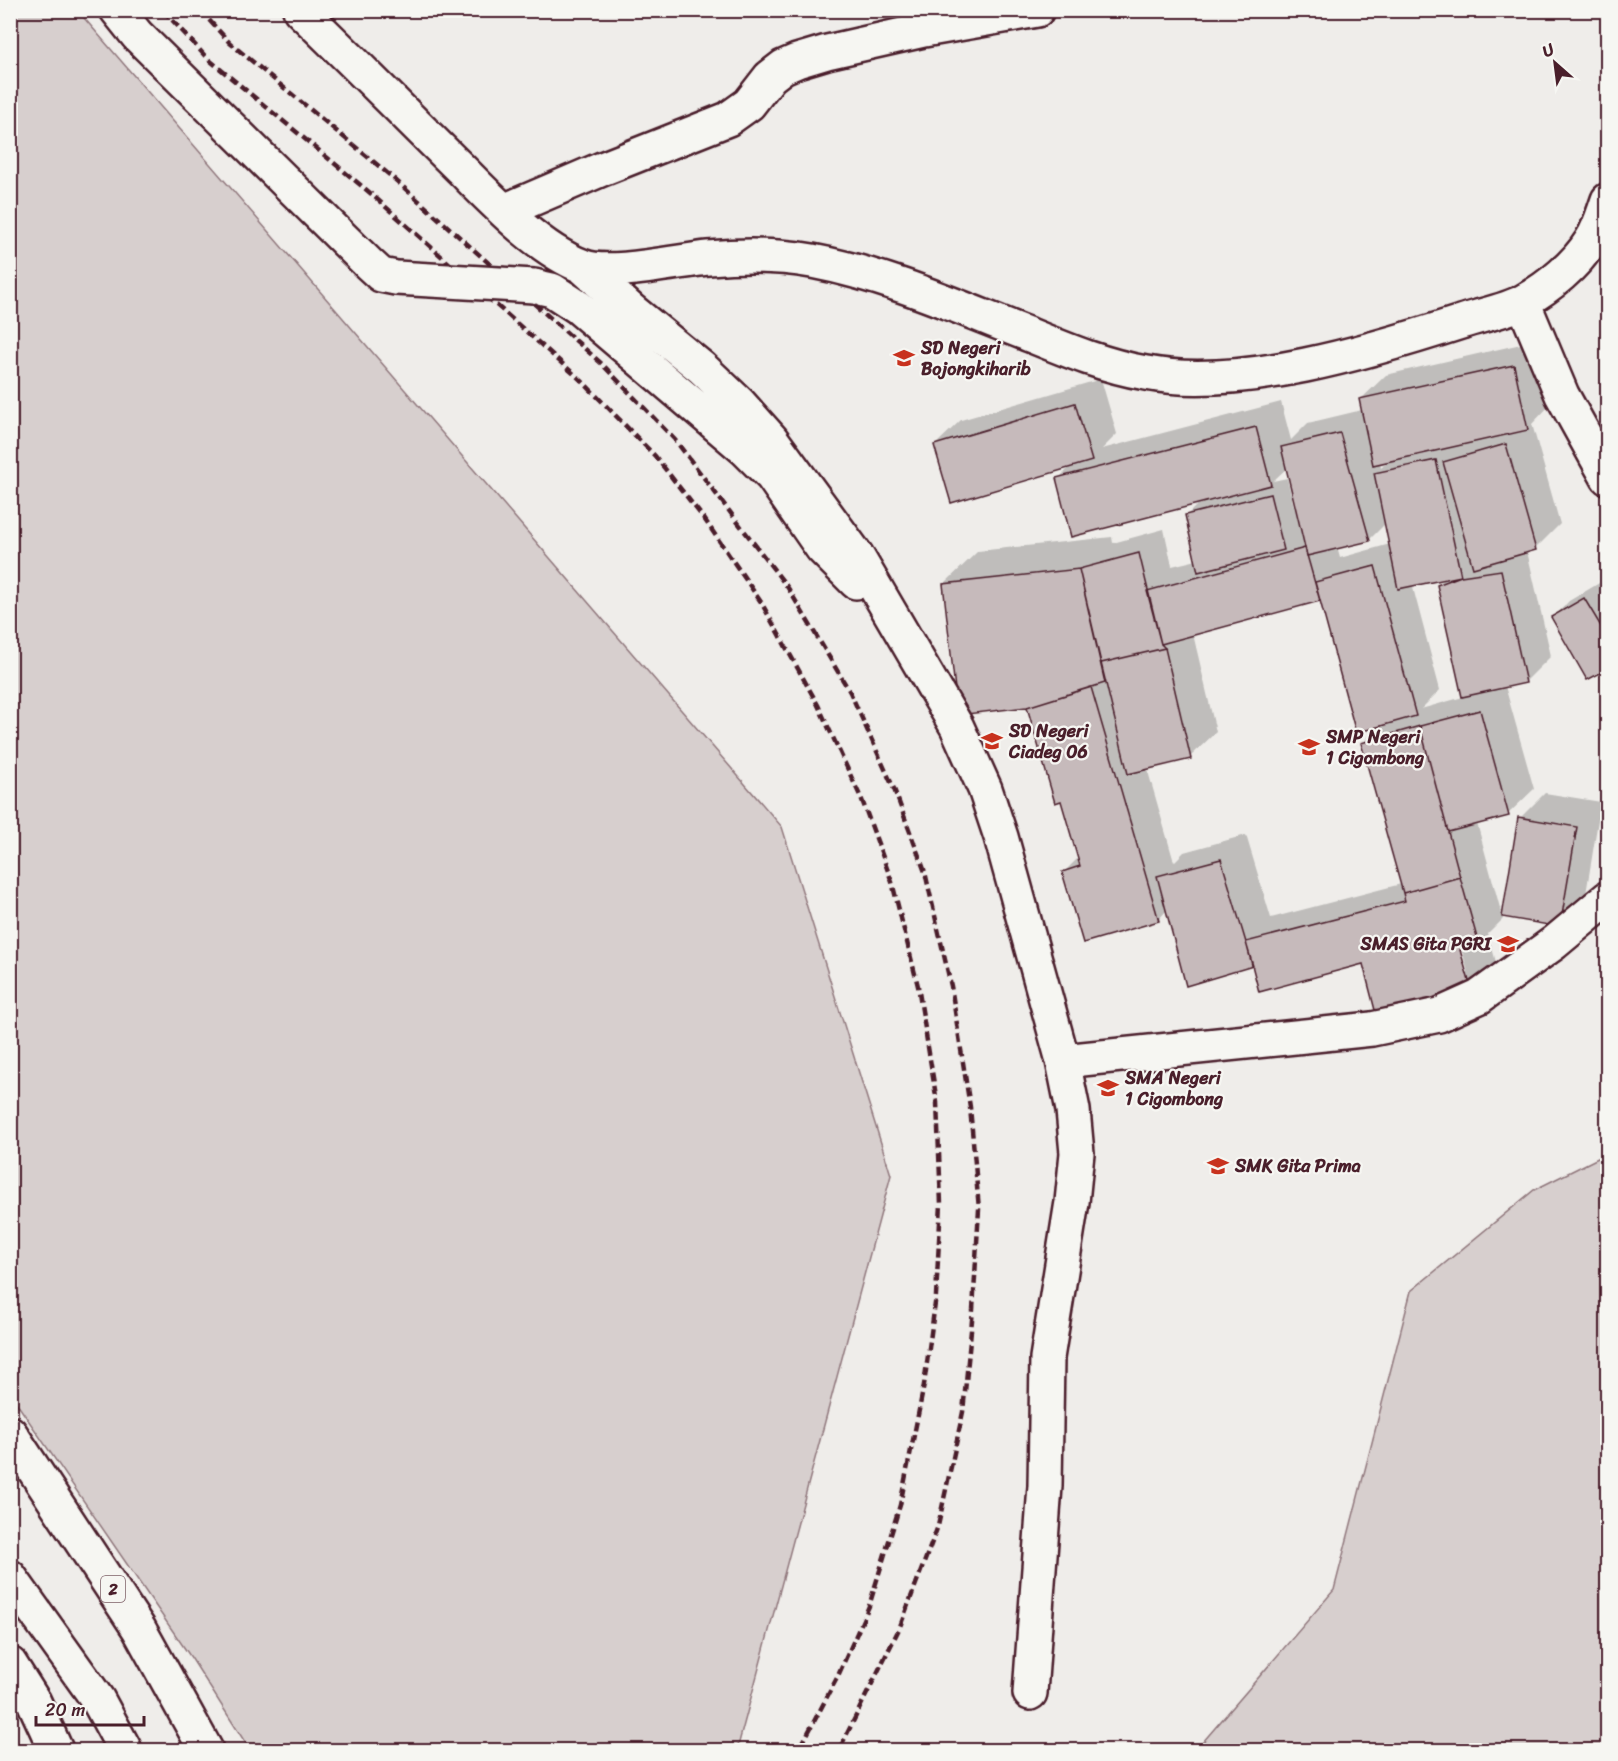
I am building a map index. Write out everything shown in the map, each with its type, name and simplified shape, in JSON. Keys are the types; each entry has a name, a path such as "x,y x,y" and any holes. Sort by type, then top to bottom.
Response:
{"main road":[{"path":"117,10 136,35 381,275 396,278 534,286 552,290 578,307 746,450 772,476 822,548 895,621"},
{"path":"300,10 504,211 555,251 584,268 702,368 739,403 772,440 857,556 957,727 985,789 1001,837 1063,1061 1077,1153 1072,1202 1047,1358 1045,1486 1030,1693"},
{"path":"504,211 728,119 749,104 770,77 783,67 797,61 924,30 1037,10"},
{"path":"584,268 613,270 709,258 776,257 807,260 842,267 932,296 1057,346 1111,364 1147,374 1222,377 1279,370 1331,359 1408,339 1523,302 1557,278 1578,258 1592,240 1608,200"},
{"path":"1523,302 1562,395 1608,478"},
{"path":"1063,1061 1372,1029 1439,1015 1479,997 1554,943 1608,898"},
{"name":"2","path":"10,1433 139,1629 206,1750"},
{"path":"10,1577 98,1700 125,1750"},
{"path":"10,1664 34,1701 56,1750"}],"shaded area":[{"path":"10,11 78,11 782,827 891,1175 737,1750 250,1750 192,1659 11,1395"},
{"path":"1607,1151 1607,1750 1196,1750 1334,1590 1411,1291 1534,1190 1600,1157"}],"building":[{"path":"1514,365 1528,430 1373,465 1359,399"},
{"path":"1075,403 1092,461 951,503 934,445"},
{"path":"1256,427 1271,485 1071,537 1056,478"},
{"path":"1340,433 1370,541 1307,556 1281,447"},
{"path":"1506,444 1536,550 1473,568 1443,462"},
{"path":"1436,460 1461,576 1398,589 1374,473"},
{"path":"1270,494 1284,550 1198,572 1185,515"},
{"path":"1305,548 1320,601 1161,644 1147,591"},
{"path":"1139,553 1161,644 1165,648 1101,663 1079,569"},
{"path":"1375,566 1416,716 1356,733 1315,582"},
{"path":"1079,569 1105,683 1027,707 958,715 943,584"},
{"path":"1501,570 1526,683 1462,697 1437,585 1461,576"},
{"path":"1584,598 1608,638 1608,669 1587,680 1551,617"},
{"path":"1165,648 1191,759 1128,774 1101,663"},
{"path":"1091,687 1159,921 1083,943 1062,872 1080,866 1061,801 1055,803 1027,707"},
{"path":"1480,710 1509,816 1448,832 1420,726"},
{"path":"1420,726 1460,877 1403,893 1361,743"},
{"path":"1518,817 1577,827 1560,927 1502,917"},
{"path":"1221,859 1253,966 1186,986 1157,876"},
{"path":"1460,877 1479,945 1460,950 1471,988 1376,1014 1363,964 1259,992 1246,942 1405,901 1403,893"}],"railway":[{"path":"163,10 207,58 369,192 583,382 655,456 705,520 761,602 818,705 862,800 892,882 918,986 937,1102 941,1204 936,1296 924,1385 900,1505 869,1606 837,1678 799,1750"},
{"path":"200,10 230,43 392,177 602,364 675,440 788,588 850,692 894,789 925,872 951,986 970,1107 979,1209 973,1310 963,1412 938,1526 899,1629 839,1750"}],"place":[{"name":"SD Negeri Bojongkiharib","path":"904,358"},
{"name":"SD Negeri Ciadeg 06","path":"992,741"},
{"name":"SMP Negeri 1 Cigombong","path":"1309,747"},
{"name":"SMAS Gita PGRI","path":"1508,944"},
{"name":"SMA Negeri 1 Cigombong","path":"1108,1088"},
{"name":"SMK Gita Prima","path":"1218,1166"}]}
